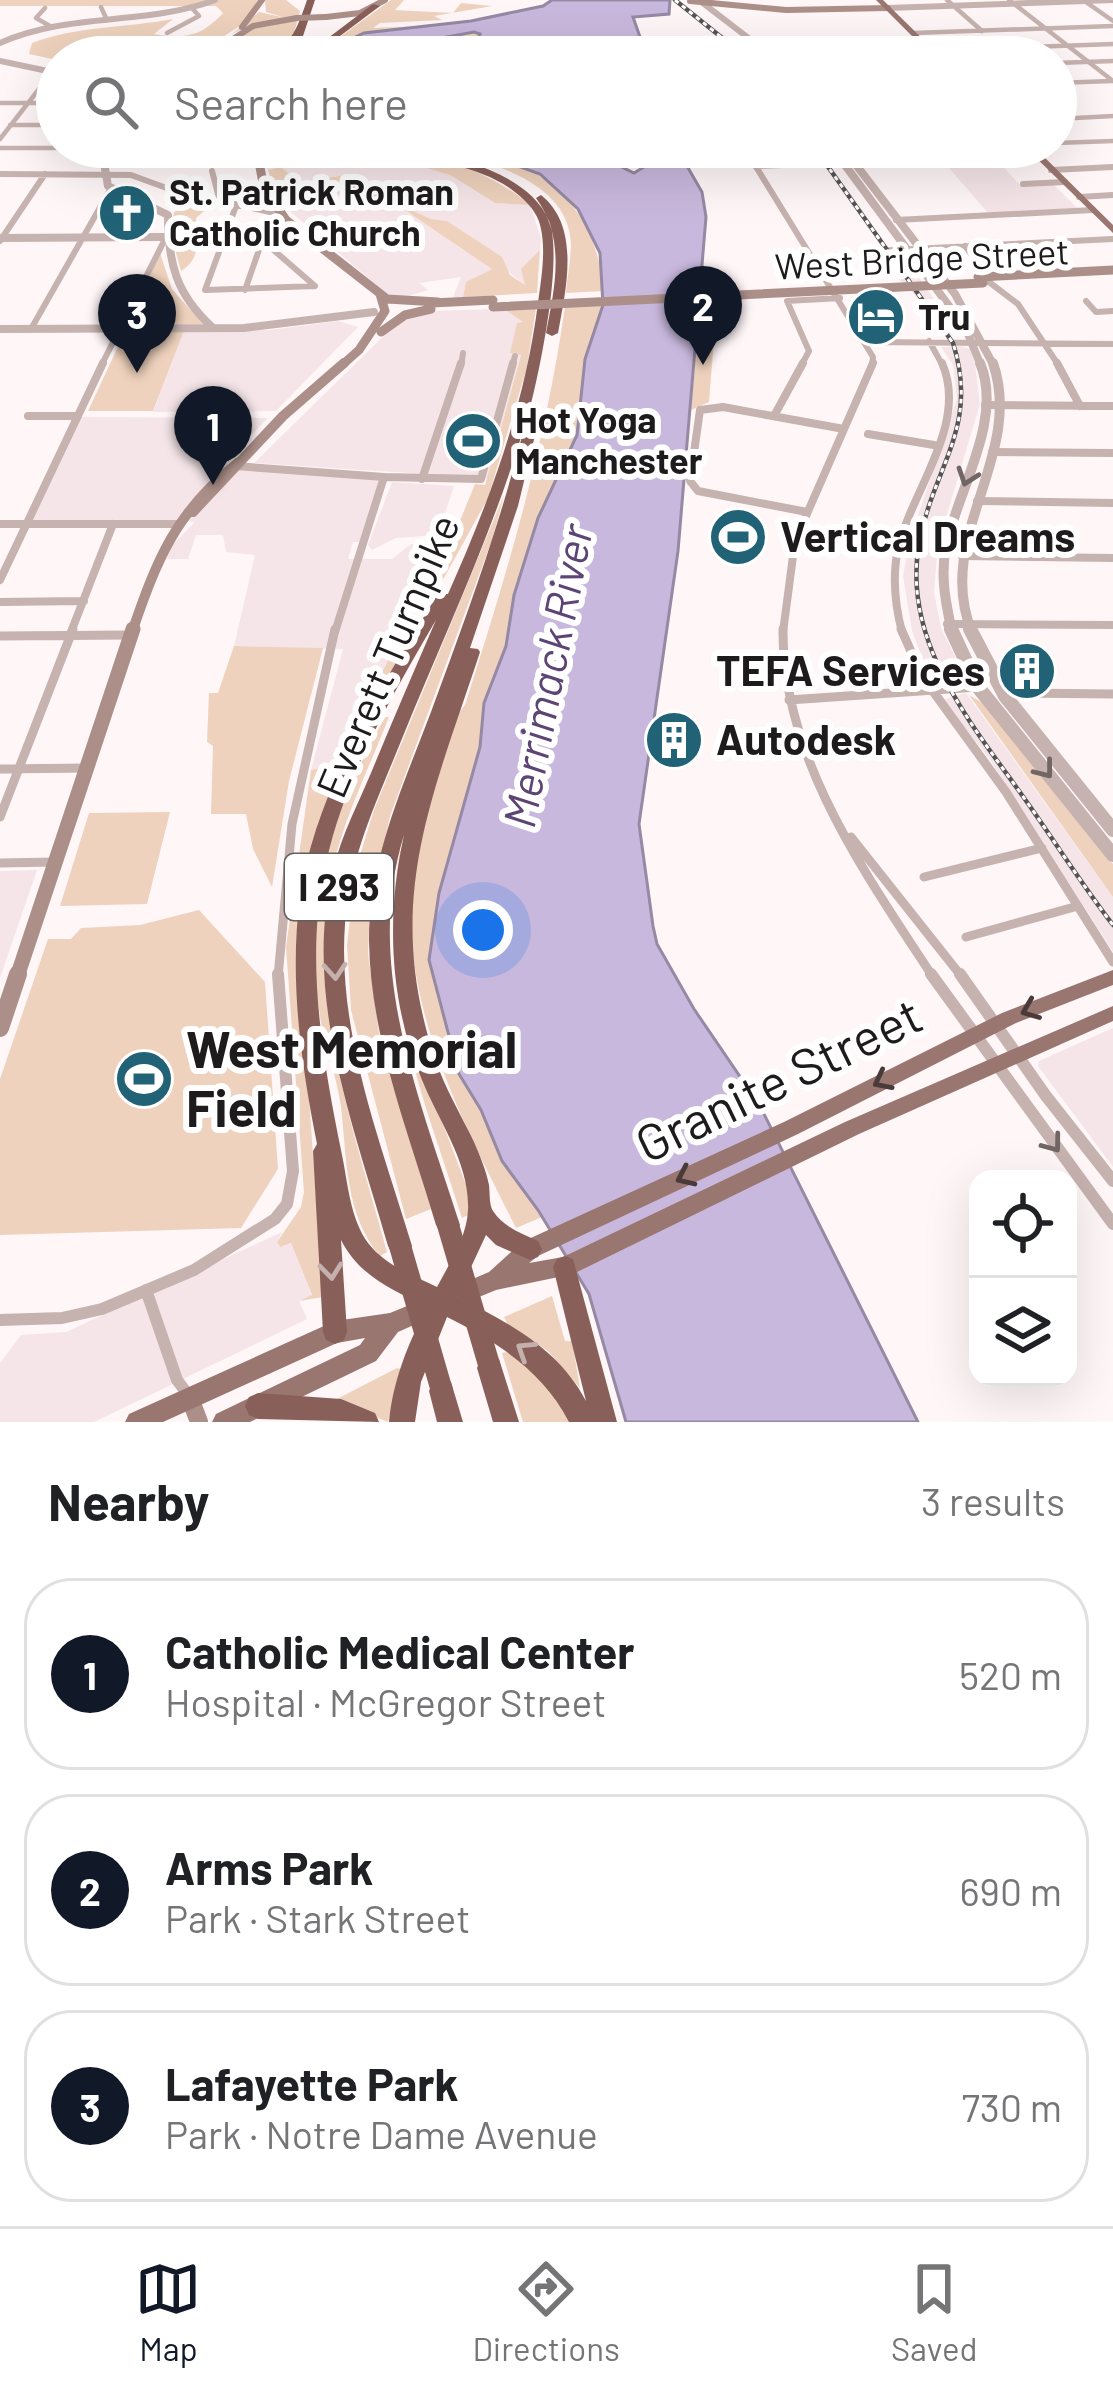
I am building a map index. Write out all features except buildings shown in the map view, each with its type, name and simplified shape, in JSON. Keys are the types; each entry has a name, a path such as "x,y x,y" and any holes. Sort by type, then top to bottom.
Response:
{"highway":[{"path":"300,19 310,0"},
{"path":"311,36 320,0"},
{"path":"293,3 300,19 299,36"},
{"path":"334,36 380,3"},
{"path":"296,36 300,32"},
{"name":"Everett Turnpike","path":"450,1422 340,1017 334,930 348,855 508,469 538,351 548,235 536,207 513,187 474,168"},
{"name":"Everett Turnpike","path":"490,168 520,182 547,204 561,235 554,328 523,468 485,593 401,819 380,903 381,967 392,1035 506,1422"},
{"path":"475,544 408,654 326,829 317,861 307,953 325,1126 347,1229 364,1257 382,1272 443,1302 551,1367 583,1422"},
{"path":"402,1422 414,1363 480,1214 474,1172 434,1082 413,1017 402,919 403,890 417,827 476,640 485,593"},
{"path":"325,1126 322,1188 335,1332"},
{"path":"480,1214 504,1237 539,1245"},
{"path":"565,1267 604,1422"},
{"path":"259,1406 341,1412 366,1422"}],"main road":[{"path":"227,36 249,22 262,0"},
{"path":"680,0 783,13 888,8"},
{"path":"879,0 917,36"},
{"path":"236,36 260,23 326,17 380,3"},
{"path":"258,9 300,19"},
{"path":"263,168 277,211 358,279 400,302 436,306"},
{"path":"1051,170 1113,234"},
{"name":"West Bridge Street","path":"380,309 1113,273"},
{"path":"358,279 380,309"},
{"path":"359,350 380,309 380,294"},
{"path":"324,379 396,319 436,306"},
{"path":"0,1028 159,552 181,521 324,379 380,309"},
{"name":"Granite Street","path":"494,1280 539,1245 791,1128 983,1031 1113,977"},
{"name":"Granite Street","path":"137,1422 184,1405 335,1332 390,1324 494,1280 565,1267 1003,1059 1113,1012"},
{"name":"Granite Street","path":"224,1422 368,1353 390,1324"}],"street":[{"path":"0,43 50,26 192,8 215,0"},
{"path":"699,0 746,36"},
{"path":"1084,0 1113,24"},
{"path":"888,8 1113,0"},
{"path":"1011,2 1056,36"},
{"path":"950,3 982,31"},
{"path":"45,8 36,18 50,26"},
{"path":"101,8 106,18"},
{"path":"167,33 199,16 192,8"},
{"path":"913,32 1113,24"},
{"path":"1077,45 1113,44"},
{"path":"1077,52 1113,81"},
{"path":"1077,62 1113,61"},
{"path":"0,66 36,71"},
{"path":"1077,82 1113,81"},
{"path":"0,139 36,92"},
{"path":"0,103 36,103"},
{"path":"1077,118 1113,116"},
{"path":"10,125 36,124"},
{"path":"1077,142 1113,141"},
{"path":"0,148 36,148"},
{"path":"1051,170 1113,167"},
{"path":"102,168 111,188 166,212 164,239 177,286 212,327"},
{"path":"756,168 868,342 872,369 795,541 784,595 789,700 829,804 866,876 1003,1059 1113,1224"},
{"path":"846,168 973,341 986,384 985,405 945,549 947,624 978,687 1113,855"},
{"path":"858,168 986,341 1002,405 960,556 967,624 980,657 1004,693 1113,830"},
{"path":"212,171 220,202"},
{"path":"0,174 131,175 236,206 277,211"},
{"path":"1,239 45,174"},
{"path":"1023,184 1065,182"},
{"path":"32,329 111,188"},
{"path":"1079,196 1113,195"},
{"path":"236,206 277,211"},
{"path":"236,206 204,289 315,286 262,240"},
{"path":"896,220 1093,210"},
{"path":"245,290 277,211"},
{"path":"874,251 1113,234"},
{"path":"1,239 164,239"},
{"path":"0,580 164,239"},
{"path":"965,246 984,267 983,281 1001,289 1046,342 1080,406"},
{"path":"781,297 838,296"},
{"path":"774,416 809,351 787,301 838,296"},
{"path":"1086,302 1096,311 1113,310"},
{"path":"194,308 219,320 262,322"},
{"path":"212,327 380,309"},
{"path":"308,320 380,309"},
{"path":"0,329 212,327 352,318 366,322 366,332"},
{"path":"929,341 943,362 949,392 898,543 893,588 898,619 929,690 985,761 1113,962"},
{"path":"868,342 1113,344"},
{"path":"422,479 458,385 463,353"},
{"path":"236,465 481,479 515,356"},
{"path":"985,405 1113,406"},
{"path":"807,512 698,491 691,481 703,406 844,429"},
{"path":"28,416 78,416"},
{"path":"868,434 934,445"},
{"path":"992,452 1113,453"},
{"path":"0,1320 80,1316 146,1290 247,1244 265,1232 289,1201 292,1165 278,995 283,910 308,747 350,576 384,477"},
{"path":"977,501 1113,503"},
{"path":"0,524 181,521"},
{"path":"0,817 113,524"},
{"path":"829,532 898,543"},
{"path":"960,556 1113,558"},
{"path":"0,602 83,601"},
{"path":"947,624 1113,625"},
{"path":"0,636 131,634"},
{"path":"789,700 978,687"},
{"path":"1004,693 1113,694"},
{"path":"0,769 87,768"},
{"path":"844,829 899,892 1003,1059 1113,1181"},
{"path":"924,878 1042,848"},
{"path":"0,863 56,862"},
{"path":"966,937 1078,906"},
{"path":"146,1290 184,1405"}],"shaded area":[{"path":"0,0 258,0 243,24 224,36 184,36 200,32 223,13 216,6 0,6"},
{"path":"265,0 286,0 300,11 292,36 236,36 252,24 232,34 259,12 286,18 266,12"},
{"path":"391,0 404,0 395,10 452,13 434,16 442,20 380,23 373,28 425,26 341,36"},
{"path":"461,3 492,6 453,13"},
{"path":"173,19 154,34 184,36 54,36"},
{"path":"282,168 430,168 495,203 530,205 540,250 522,269 526,286 447,221 431,219 347,175 299,182"},
{"path":"282,168 299,182 347,175 431,219 447,221 502,257 510,275 525,285 521,269 540,250 537,293 463,297 466,282 492,269 406,211 351,206 334,190 278,201 268,170"},
{"path":"427,168 466,168 530,205 495,203 450,175"},
{"path":"499,168 526,168 570,203 598,257 603,291 566,293 570,235 563,215 551,198"},
{"path":"949,168 1004,168 1022,187 1054,185 1077,208 988,213"},
{"path":"334,190 352,207 405,211 493,269 466,282 463,297 453,297 461,277 419,283 428,290 398,299 387,294 278,201"},
{"path":"189,196 211,205 196,218 195,254 181,271 171,235 174,212 184,208"},
{"path":"160,253 172,289 203,324 126,324"},
{"path":"885,254 903,254 958,334 941,335 913,293 894,275"},
{"path":"700,300 717,301 709,402 691,410"},
{"path":"603,304 585,359 577,435 538,518 514,595 506,646 484,703 480,747 439,893 429,960 459,1074 481,1110 502,1161 542,1217 516,1228 454,1099 423,1009 411,915 415,868 456,716 465,705 524,508 565,306"},
{"path":"526,308 529,325 487,478 254,463 401,319 431,311"},
{"path":"536,308 527,367 488,498 396,665 311,859 304,1026 323,1297 299,1301 312,1295 291,1243 280,1247 277,1242 301,1207 304,1192 286,947 311,770 328,767 340,756 427,583 437,577 475,484 485,485 521,355 510,353 517,323 523,322 504,309"},
{"path":"338,321 358,327 276,411 153,412 184,331 270,330"},
{"path":"184,331 153,411 88,411 124,334"},
{"path":"941,347 970,349 975,364 980,404 938,544 934,592 941,628 965,677 936,683 930,679 912,631 903,576 910,539 957,399 953,365"},
{"path":"78,417 268,418 225,462 237,470 384,477 360,542 353,542 348,559 392,559 411,544 453,542 436,577 427,583 340,756 328,767 311,770 343,649 234,646 255,555 226,552 223,535 196,535 188,559 167,559 172,545 194,523 184,518 160,524 26,524"},
{"path":"392,482 454,486 438,535 396,538 372,550 368,545"},
{"path":"504,495 493,537 390,816 370,909 368,954 379,1033 431,1209 406,1219 351,1010 347,945 356,868 374,810"},
{"path":"234,646 323,648 289,781 272,887 253,849 246,814 211,814 209,693 218,693"},
{"path":"966,693 1113,897 1113,952 989,758 942,700"},
{"path":"969,695 986,705 1113,864 1113,897"},
{"path":"389,717 340,840 325,929 330,1022 349,1115 387,1252 380,1256 360,1223 350,1186 339,1096 320,1017 315,935 318,897 335,825"},
{"path":"170,812 147,904 60,906 89,813"},
{"path":"400,851 405,852 398,893 441,1119 468,1190 468,1215 462,1218 418,1082 398,994 394,902"},
{"path":"37,870 0,978 0,871"},
{"path":"199,910 265,982 278,1169 241,1228 0,1235 0,1079 48,939 71,939 81,928 140,925"},
{"path":"1113,1028 1113,1167 1038,1066 1039,1061"},
{"path":"282,1232 277,1242 280,1247 291,1243 312,1296 299,1301 307,1319 94,1422 0,1422 0,1363 21,1335 66,1332"},
{"path":"552,1296 565,1341 572,1341 580,1388 548,1351 508,1325 504,1317"},
{"path":"511,1351 543,1376 571,1422 523,1422 502,1353"},
{"path":"401,1369 388,1422 335,1400"}],"water":[{"path":"552,0 670,0 669,14 633,17 640,36 479,36 474,32 358,36 471,21"},
{"name":"Merrimack River","path":"523,168 624,168 634,173 642,168 688,168 702,192 706,217 678,551 639,824 653,926 657,944 694,1009 760,1106 918,1422 626,1422 589,1294 502,1161 481,1110 459,1074 429,960 439,893 480,747 484,703 506,646 514,595 538,518 577,435 585,359 603,305 600,253 578,209 540,174"}],"railway":[{"path":"675,0 720,36"},
{"path":"829,168 953,343 960,373 958,423 919,544 916,581 932,651 966,716 1113,925"}],"place":[{"name":"St. Patrick Roman Catholic Church","path":"127,213"},
{"name":"Tru","path":"876,317"},
{"name":"Arms Park","path":"703,365"},
{"name":"Lafayette Park","path":"137,373"},
{"name":"Hot Yoga Manchester","path":"473,441"},
{"name":"Catholic Medical Center","path":"213,485"},
{"name":"Vertical Dreams","path":"738,537"},
{"name":"TEFA Services","path":"1027,671"},
{"name":"Autodesk","path":"674,740"},
{"name":"West Memorial Field","path":"144,1079"}]}
